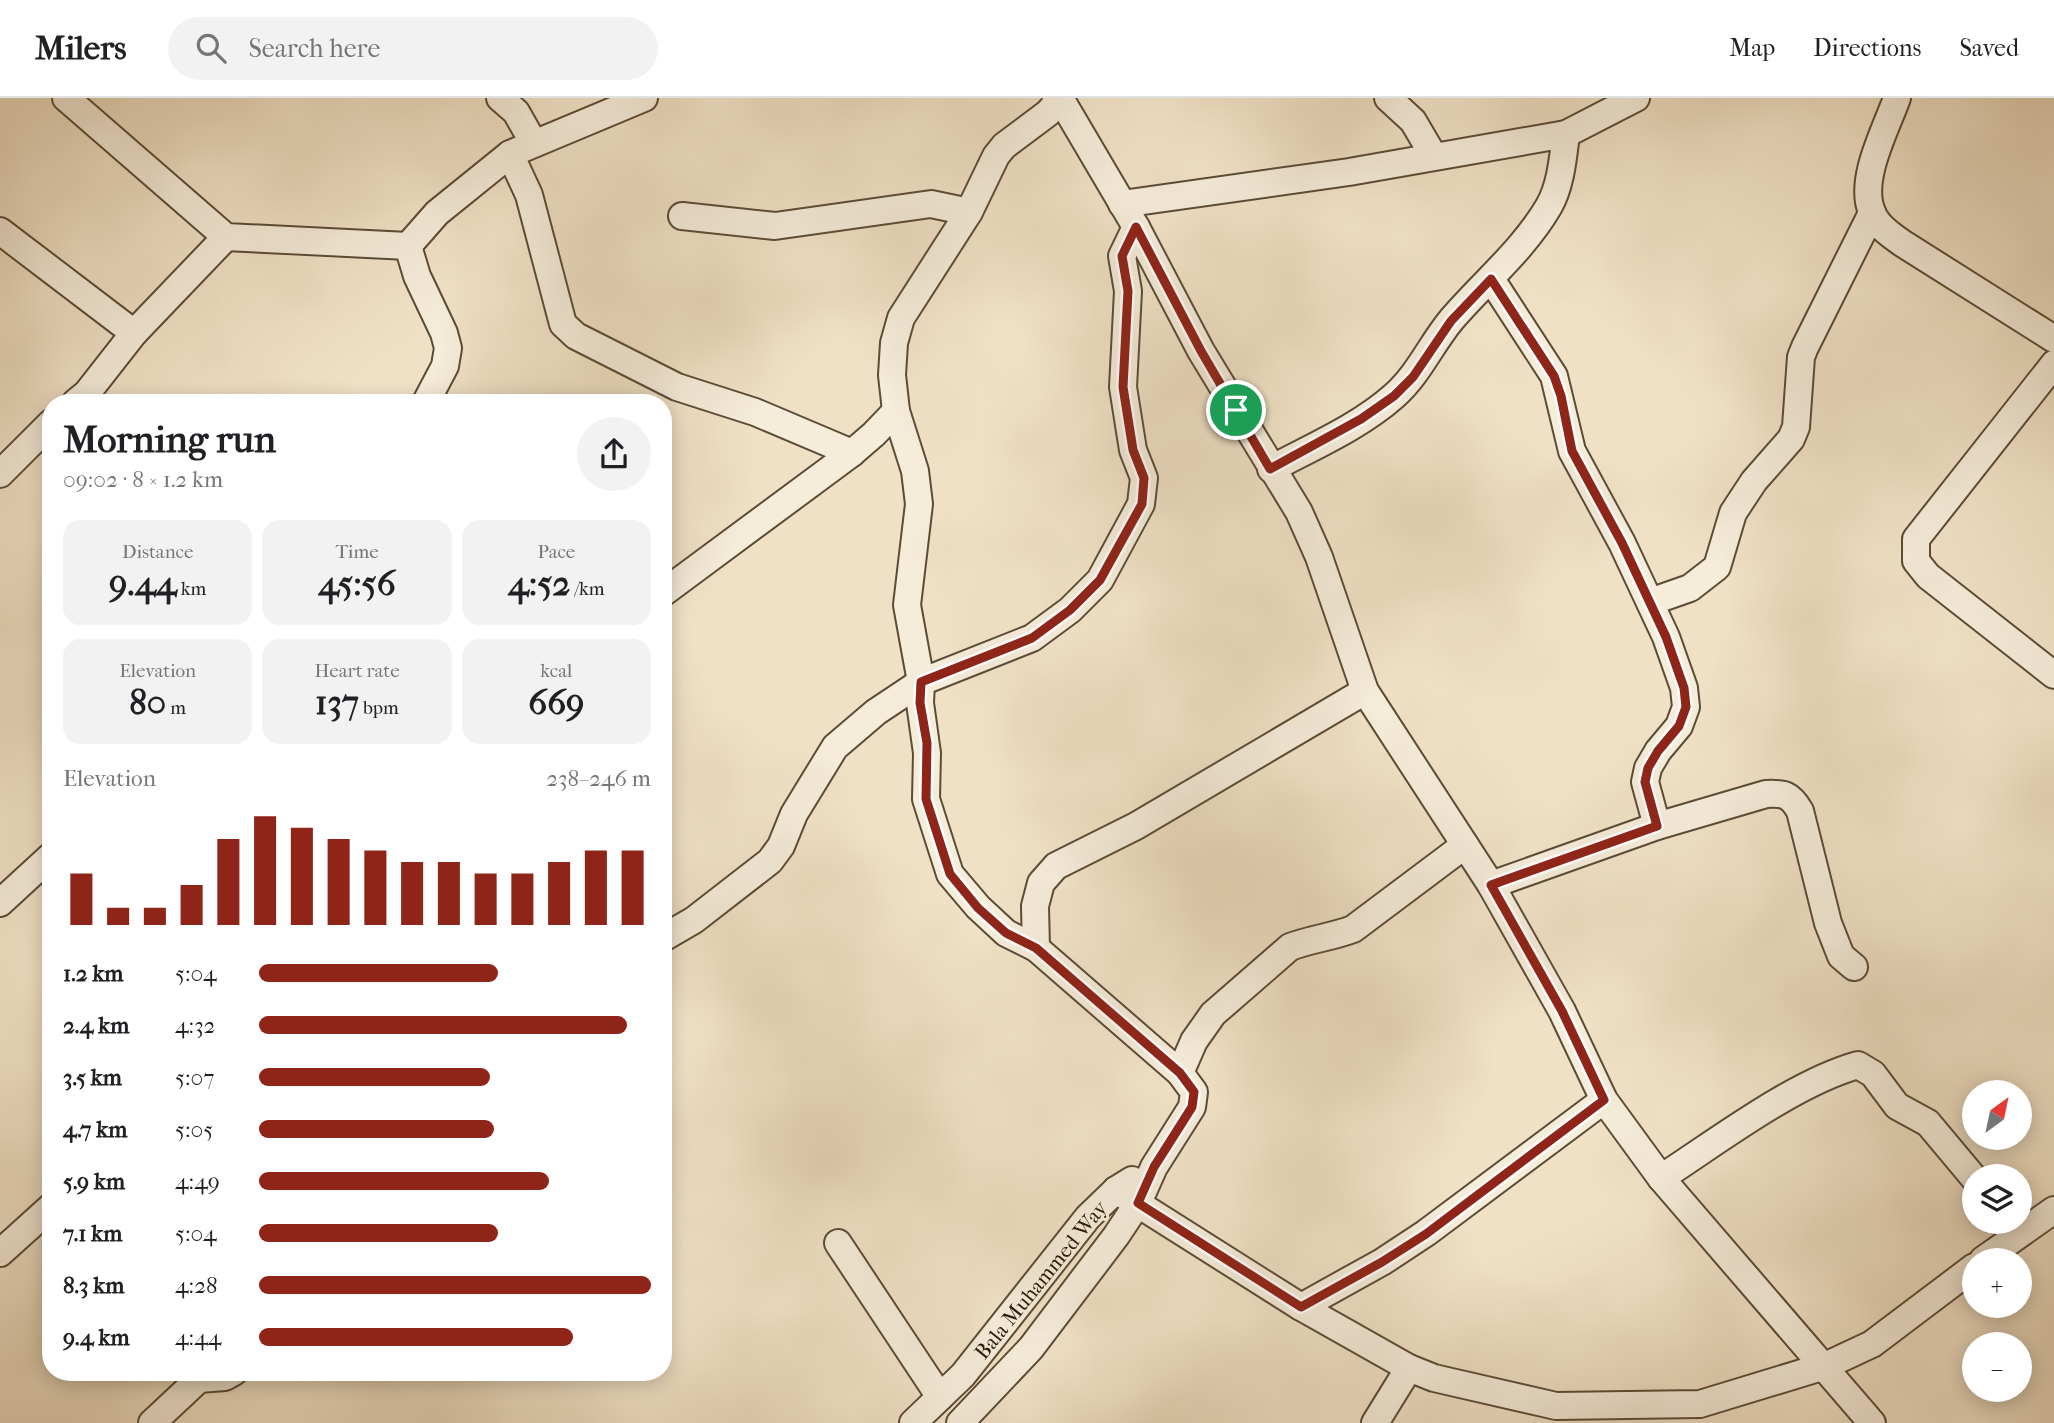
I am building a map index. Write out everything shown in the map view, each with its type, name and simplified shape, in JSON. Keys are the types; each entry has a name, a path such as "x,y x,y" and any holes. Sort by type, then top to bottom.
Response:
{"street":[{"path":"66,98 226,237 408,246"},
{"path":"500,98 516,112 529,195 563,324 576,336 677,387 755,412 852,453"},
{"path":"408,246 437,213 521,148 644,98"},
{"path":"1058,98 1136,227 1201,351 1270,469 1299,512 1319,557 1365,691 1491,885 1562,1011 1604,1100 1661,1178 1872,1423"},
{"path":"1058,98 1048,113 1004,146 990,167 969,212 901,318 894,343 896,411 915,471 919,504 907,605 921,682 920,703 927,743 926,799 950,874 978,908 1006,933 1036,948 1180,1073 1194,1041 1213,1014 1290,947 1353,929 1465,845"},
{"path":"1388,98 1413,121 1433,155"},
{"path":"1122,204 1349,172 1433,155 1566,134 1636,98"},
{"path":"1897,98 1869,176 1868,193 1872,213 1884,229 1902,243 2054,338"},
{"path":"1270,469 1361,419 1394,396 1413,377 1451,321 1491,279 1550,204 1560,173 1566,134"},
{"path":"682,216 775,226 932,204 969,212"},
{"path":"1650,603 1690,588 1717,567 1734,513 1754,481 1791,439 1798,417 1801,357 1872,213"},
{"path":"672,933 694,920 770,862 781,846 794,814 835,747 876,712 921,682 1032,638 1070,610 1100,580 1142,504 1144,478 1133,450 1123,387 1128,291 1122,256 1136,227"},
{"path":"0,232 134,333"},
{"path":"87,394 134,333 226,237"},
{"path":"408,246 416,276 444,333 448,348 445,366 430,394"},
{"path":"1491,279 1554,376 1561,396 1572,451 1622,543 1666,637 1684,688 1686,707 1679,726 1648,768 1645,782 1657,826"},
{"path":"2054,364 1916,539 1916,561 1928,576 2054,675"},
{"path":"672,586 852,453 896,411"},
{"path":"1,470 42,431"},
{"path":"1036,948 1035,906 1041,883 1056,866 1136,825 1365,691"},
{"path":"1491,885 1657,826 1766,794 1790,795 1803,819 1835,944 1841,956 1854,967"},
{"path":"0,903 42,864"},
{"path":"1661,1178 1788,1097 1833,1072 1858,1065 1873,1074 1897,1106 1928,1123 1962,1164"},
{"name":"Bala Muhammed Way","path":"913,1423 963,1375 1088,1217 1127,1196 1154,1167 1192,1107 1194,1092 1180,1073"},
{"path":"1301,1307 1426,1234 1604,1100"},
{"path":"1127,1196 1301,1307 1409,1368 1434,1378 1556,1406 1700,1404 1825,1366 1872,1345 1962,1276"},
{"name":"Bala Muhammed Way","path":"960,1423 1031,1348 1116,1236 1127,1196"},
{"path":"2032,1220 2054,1210"},
{"path":"0,1253 42,1215"},
{"path":"1994,1248 2007,1234"},
{"path":"838,1243 940,1397"},
{"path":"1375,1423 1409,1368"},
{"path":"152,1423 198,1381"}],"route":[{"path":"1136,227 1201,351 1236,410 1270,469 1361,419 1394,396 1413,377 1451,321 1491,279 1554,376 1561,396 1572,451 1622,543 1666,637 1684,688 1686,707 1679,726 1648,768 1645,782 1657,826 1491,885 1562,1011 1604,1100 1426,1234 1301,1307 1138,1203 1154,1167 1192,1107 1194,1092 1180,1073 1036,948 1006,933 978,908 950,874 926,799 927,743 920,703 921,682 1032,638 1070,610 1100,580 1142,504 1144,478 1133,450 1123,387 1128,291 1122,256 1136,227"}]}
